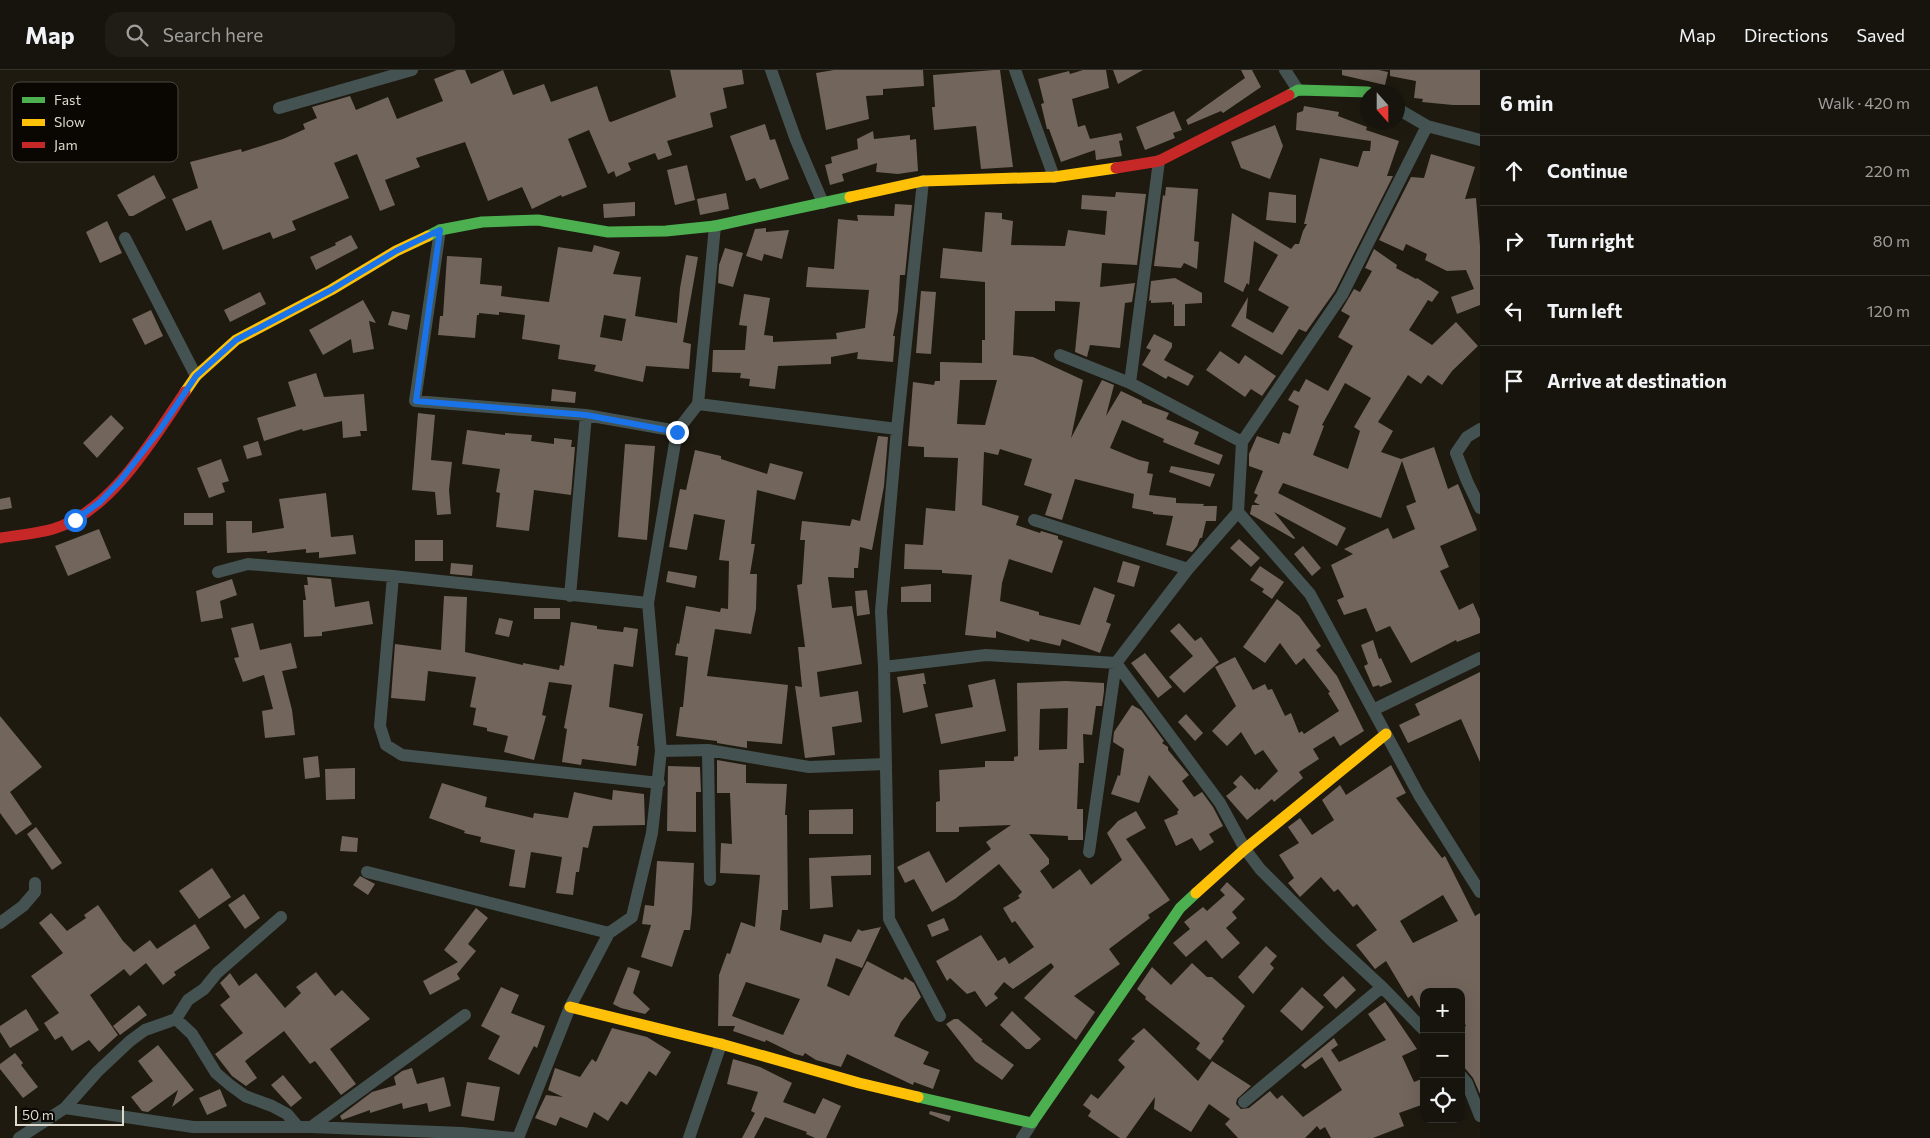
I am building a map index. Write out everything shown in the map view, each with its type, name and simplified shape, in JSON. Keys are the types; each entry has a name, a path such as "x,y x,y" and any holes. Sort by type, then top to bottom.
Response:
{"street":[{"path":"280,108 412,70"},
{"path":"771,70 796,140 823,203"},
{"path":"1015,70 1054,177"},
{"path":"1285,70 1298,90"},
{"path":"0,538 53,529 75,520 100,502 120,481 153,438 196,376 236,340 324,294 396,251 440,230 482,222 538,220 608,232 666,231 715,226 923,181 1054,177 1160,161 1298,90 1360,92"},
{"path":"1405,113 1427,126 1480,142"},
{"path":"1089,852 1116,663 1188,569 1238,512 1242,442 1342,295 1427,126"},
{"path":"1130,383 1160,161"},
{"path":"923,181 897,429 881,611 884,667 889,919 940,1016"},
{"path":"518,1138 570,1007 609,933 632,916 652,833 659,783 661,751 648,603 677,432 698,404 715,226"},
{"path":"440,230 416,401 586,415 677,432"},
{"path":"125,238 196,376"},
{"path":"1060,355 1130,383 1242,442"},
{"path":"698,404 897,429"},
{"path":"570,596 586,415"},
{"path":"1480,429 1467,437 1456,453 1467,482 1480,508"},
{"path":"1238,512 1310,594 1420,795 1480,892"},
{"path":"1034,520 1188,569"},
{"path":"218,572 248,564 393,576 648,603"},
{"path":"393,576 380,726 386,745 402,755 659,783"},
{"path":"884,667 986,655 1116,663 1220,803 1245,849 1260,870 1420,1026"},
{"path":"1373,710 1480,658"},
{"path":"1022,1138 1180,908 1245,849 1386,734"},
{"path":"661,751 708,750 809,767 886,764"},
{"path":"708,750 710,880"},
{"path":"367,872 609,933"},
{"path":"0,923 23,906 35,892 35,883"},
{"path":"19,1138 65,1108 97,1072 130,1041 145,1030 176,1019 188,1000 204,989 217,973 281,917"},
{"path":"1244,1102 1382,987"},
{"path":"570,1007 720,1044 859,1084 1032,1123"},
{"path":"305,1127 465,1015"},
{"path":"176,1019 192,1034 216,1073 230,1086 245,1096 287,1114 305,1127"},
{"path":"689,1138 720,1044"},
{"path":"1463,1078 1467,1083 1480,1116"},
{"path":"65,1108 193,1127 305,1127 462,1133 513,1138"}],"building":[{"path":"457,70 465,70 471,84 503,70 513,95 544,84 551,102 597,86 609,121 611,122 676,97 670,70 742,70 744,84 723,88 727,108 710,113 713,127 667,141 672,155 658,160 655,153 628,163 631,170 616,177 614,171 608,174 589,130 568,139 587,187 562,197 561,195 532,209 522,187 488,201 465,142 416,158 420,167 385,180 395,205 380,211 357,154 334,163 349,198 292,221 296,230 273,239 270,232 223,250 211,220 186,231 172,199 198,188 190,162 241,149 242,152 283,139 305,129 303,124 317,118 312,107 350,96 356,110 388,97 397,119 443,101 434,79"},
{"path":"834,70 923,70 924,86 883,89 883,95 866,96 869,119 826,130 816,73"},
{"path":"1000,70 1013,167 981,169 976,126 934,130 932,107 935,107 933,75"},
{"path":"1083,70 1106,70 1109,88 1072,99 1078,127 1085,125 1090,139 1121,133 1123,140 1119,141 1122,156 1096,160 1095,150 1061,162 1049,129 1047,129 1041,104 1044,103 1038,79 1069,71 1070,74"},
{"path":"1113,70 1143,70 1118,84"},
{"path":"1241,70 1252,70 1261,87 1223,113 1221,111 1188,125 1186,120 1245,78"},
{"path":"1342,70 1379,70 1388,72 1385,85 1342,75"},
{"path":"1390,70 1480,70 1480,105 1422,102 1423,99 1414,98 1416,81 1390,76"},
{"path":"1304,106 1339,112 1338,116 1360,124 1360,130 1366,130 1399,141 1387,176 1393,176 1335,291 1306,332 1299,329 1282,355 1231,326 1248,297 1246,318 1273,333 1289,307 1258,290 1278,255 1254,241 1249,285 1247,283 1243,292 1224,282 1232,213 1291,249 1295,244 1299,244 1307,224 1304,224 1320,158 1358,167 1363,151 1370,151 1371,141 1296,130 1297,113 1303,111"},
{"path":"1174,111 1182,130 1173,133 1175,138 1145,150 1136,127"},
{"path":"765,124 770,140 775,139 789,179 760,189 755,178 746,181 730,136"},
{"path":"1275,125 1283,146 1270,179 1241,168 1231,142"},
{"path":"873,131 874,139 910,135 910,140 916,139 918,171 898,174 876,172 877,163 842,174 844,181 830,185 825,165 832,163 831,157 858,149 857,139"},
{"path":"1431,154 1475,167 1465,199 1476,198 1480,246 1480,305 1457,314 1451,297 1474,289 1466,270 1447,271 1425,260 1427,254 1406,244 1403,251 1379,240 1411,177 1424,178"},
{"path":"687,165 695,200 675,205 667,170"},
{"path":"154,175 166,198 133,216 129,216 117,195"},
{"path":"1166,187 1198,189 1194,241 1199,242 1197,269 1184,263 1181,268 1154,266 1163,195 1165,196"},
{"path":"1116,192 1146,194 1137,265 1102,263 1100,287 1135,283 1132,302 1125,303 1120,348 1090,345 1087,357 1075,352 1080,302 1055,301 1055,311 1015,311 1013,355 1033,357 1083,380 1071,438 1102,380 1114,385 1106,416 1121,391 1142,401 1142,403 1169,413 1166,419 1199,432 1194,444 1223,455 1219,465 1163,442 1164,439 1122,420 1110,448 1149,462 1147,473 1153,474 1149,495 1176,498 1176,503 1217,506 1216,521 1206,521 1202,538 1200,538 1192,552 1166,545 1173,516 1153,514 1153,512 1132,508 1134,494 1075,479 1062,520 1045,515 1052,494 1024,485 1032,459 1000,449 998,455 984,452 982,505 1019,516 1016,525 1040,533 1041,531 1058,536 1058,539 1063,541 1052,573 1009,559 1002,583 1000,601 1039,612 1039,615 1080,625 1094,587 1115,595 1106,622 1111,624 1100,653 1062,639 1060,646 1030,639 1029,642 996,631 996,638 965,635 972,575 942,573 942,570 904,569 905,544 923,545 926,508 955,511 958,458 924,457 924,447 908,446 913,382 934,385 935,381 940,381 940,362 982,363 982,340 985,340 985,282 940,278 943,248 982,252 985,212 1002,213 1002,219 1013,221 1011,245 1065,246 1068,230 1105,235 1107,211 1081,209 1082,195 1115,197","holes":["960,380 997,380 985,425 957,424"]},
{"path":"1269,192 1296,195 1296,223 1266,220"},
{"path":"726,193 729,209 700,215 697,199"},
{"path":"635,202 635,216 604,218 603,204"},
{"path":"895,204 912,205 905,275 900,275 898,311 893,336 895,336 893,362 857,359 858,352 831,357 831,364 778,366 775,389 749,386 750,379 740,378 741,373 712,372 713,350 745,350 747,326 739,325 744,294 770,298 764,335 773,336 773,342 837,339 836,333 865,328 869,290 806,287 808,267 834,269 838,219 858,221 857,215 894,216"},
{"path":"107,221 122,253 100,263 86,232"},
{"path":"766,228 766,232 789,230 782,259 764,254 762,261 746,256 755,229"},
{"path":"351,235 358,248 316,270 310,257 336,245 335,243"},
{"path":"594,245 620,252 613,274 641,277 635,316 677,323 680,288 686,255 698,257 683,342 691,344 689,369 646,366 643,382 594,371 596,365 558,359 560,345 522,339 525,315 499,312 499,315 479,313 477,315 475,338 438,335 440,316 443,316 447,256 482,258 480,284 502,286 501,296 549,302 558,247 592,252","holes":["604,315 626,319 622,341 600,337"]},
{"path":"725,248 743,253 733,287 718,283 719,265"},
{"path":"1374,249 1397,265 1396,268 1417,278 1439,292 1432,302 1428,300 1409,330 1432,345 1456,322 1478,346 1452,371 1442,385 1428,375 1421,384 1408,375 1378,422 1393,431 1381,452 1401,459 1434,447 1448,489 1458,484 1477,530 1440,546 1449,567 1440,571 1459,610 1473,603 1480,619 1480,633 1457,642 1456,640 1411,663 1390,626 1376,632 1366,608 1344,615 1337,600 1344,597 1331,565 1353,554 1344,549 1388,528 1393,539 1415,529 1406,506 1416,502 1402,461 1381,518 1283,483 1278,493 1346,528 1337,546 1274,512 1294,539 1250,514 1252,505 1260,505 1254,502 1258,495 1254,493 1263,471 1249,466 1249,454 1257,436 1279,444 1283,432 1290,434 1299,406 1288,400 1294,390 1299,392 1306,379 1328,391 1353,346 1338,337 1350,316 1341,311 1354,289 1360,292 1372,271 1365,268","holes":["1345,383 1371,398 1354,427 1360,431 1348,469 1313,455 1324,426 1322,425"]},
{"path":"1175,278 1202,293 1202,303 1185,304 1185,326 1174,326 1174,304 1172,305 1172,302 1151,303 1151,300 1149,301 1151,281"},
{"path":"921,291 936,292 931,354 916,353"},
{"path":"260,292 266,304 230,322 224,310"},
{"path":"363,300 376,323 369,321 374,349 353,353 351,339 323,355 309,330"},
{"path":"151,310 163,336 145,345 132,319"},
{"path":"392,311 410,315 407,330 388,325"},
{"path":"1154,334 1172,343 1172,347 1164,360 1194,376 1188,386 1168,376 1166,379 1142,365 1151,350 1146,348"},
{"path":"1220,351 1239,364 1245,355 1276,376 1262,396 1251,389 1245,397 1206,370"},
{"path":"316,373 324,397 364,394 367,431 360,431 361,436 343,438 342,421 303,431 302,429 264,441 257,418 296,406 288,382"},
{"path":"552,389 576,392 575,403 551,401"},
{"path":"418,413 435,415 431,460 452,462 449,490 451,514 437,515 435,492 412,490"},
{"path":"111,415 124,428 97,458 83,443"},
{"path":"467,430 505,435 505,433 532,435 531,441 554,444 554,438 572,440 571,447 575,447 571,495 534,490 529,531 496,527 500,493 496,492 500,469 462,464"},
{"path":"878,436 888,437 884,486 872,550 860,547 858,568 854,568 854,578 828,577 832,608 852,606 862,664 817,672 820,697 858,691 862,722 832,727 835,755 805,758 795,686 802,687 798,647 805,647 797,585 802,584 805,540 800,540 802,521 850,526 852,519 860,521"},
{"path":"258,441 262,455 247,459 243,446"},
{"path":"625,444 655,446 647,540 618,537"},
{"path":"695,450 721,456 721,459 767,474 770,463 803,472 795,500 757,490 751,544 755,544 750,574 757,574 756,609 751,634 715,629 707,676 788,685 782,744 747,741 747,748 717,743 717,741 676,736 680,707 683,707 688,657 675,655 686,606 720,612 721,608 728,609 729,561 719,560 725,520 694,514 687,550 669,547 680,489 686,490"},
{"path":"221,459 229,481 222,483 225,492 209,498 197,468"},
{"path":"1171,466 1215,474 1210,487 1169,472"},
{"path":"326,493 331,537 353,535 356,554 319,558 319,552 306,553 306,549 267,553 267,551 227,553 226,521 252,521 252,533 284,528 279,499"},
{"path":"10,497 12,508 0,510 0,499"},
{"path":"184,513 213,513 213,525 184,525"},
{"path":"99,529 111,558 68,576 55,546"},
{"path":"1239,539 1260,558 1251,567 1230,548"},
{"path":"415,540 443,540 443,561 415,561"},
{"path":"1303,546 1321,568 1312,576 1294,554"},
{"path":"1123,561 1140,566 1134,587 1117,582"},
{"path":"451,563 473,565 472,576 450,574"},
{"path":"1260,566 1284,582 1272,599 1262,592 1264,589 1250,580"},
{"path":"668,571 697,576 695,588 666,582"},
{"path":"307,577 331,579 335,607 369,601 373,624 322,632 322,636 304,637 303,600 306,600 304,585 308,585"},
{"path":"232,579 237,595 220,601 223,618 201,622 196,591"},
{"path":"931,584 931,602 901,602 901,587"},
{"path":"867,590 870,614 857,616 855,591"},
{"path":"444,596 467,597 465,652 523,665 523,663 559,670 560,665 564,666 571,622 597,626 597,629 623,632 624,627 638,629 633,667 614,664 609,707 643,714 637,746 639,746 636,766 582,759 581,765 562,762 567,729 564,728 572,685 549,682 542,715 546,716 534,760 504,752 508,736 487,731 487,728 473,725 476,708 470,707 476,677 428,671 425,701 391,698 395,644 441,650"},
{"path":"1277,599 1299,616 1321,646 1316,650 1337,676 1364,731 1340,746 1334,736 1313,749 1319,759 1299,772 1303,778 1274,802 1272,799 1247,820 1226,796 1237,787 1233,783 1241,775 1255,790 1257,788 1259,790 1278,771 1263,750 1255,755 1241,732 1227,746 1212,731 1236,706 1215,667 1235,657 1253,690 1265,684 1268,690 1272,689 1285,716 1291,713 1299,733 1302,731 1304,734 1339,711 1328,693 1330,692 1304,658 1296,665 1280,643 1265,663 1243,647"},
{"path":"534,608 560,608 560,619 534,619"},
{"path":"499,618 513,621 509,637 495,634"},
{"path":"253,623 260,650 291,643 297,668 282,671 292,710 295,735 265,738 262,711 273,709 264,675 243,682 234,658 239,657 231,628"},
{"path":"1179,623 1195,641 1201,637 1219,662 1184,693 1169,677 1193,656 1170,631"},
{"path":"1373,640 1379,659 1381,658 1392,682 1380,687 1379,685 1373,687 1364,666 1368,664 1361,645"},
{"path":"1145,653 1172,687 1158,698 1131,663"},
{"path":"1480,672 1480,762 1461,719 1408,743 1399,725 1420,715 1415,704"},
{"path":"924,673 926,684 923,684 928,707 903,713 897,677"},
{"path":"995,679 1006,731 941,744 935,714 973,707 968,685"},
{"path":"1066,681 1104,683 1102,706 1096,706 1092,735 1083,734 1084,763 1079,763 1077,809 1083,809 1083,840 1068,840 1068,836 1029,834 1049,859 1049,864 1040,871 1053,889 1080,869 1091,885 1122,860 1107,833 1118,821 1136,811 1146,828 1126,839 1170,900 1148,915 1150,918 1109,949 1120,964 1074,996 1095,1012 1076,1040 1024,998 1054,967 1051,963 1013,989 1004,982 994,994 998,998 986,1007 975,991 967,994 950,978 947,981 936,961 981,935 998,961 1005,957 1009,964 1034,947 1015,921 1012,923 1003,908 1020,898 1018,896 1022,892 999,864 955,899 932,912 914,879 905,883 897,867 929,851 946,883 991,849 986,842 1011,825 959,827 959,832 936,832 936,802 940,801 939,770 985,767 985,761 1014,761 1014,757 1018,756 1017,683","holes":["1068,708 1067,749 1039,750 1040,709"]},
{"path":"1132,705 1141,710 1164,741 1162,743 1168,747 1168,750 1189,775 1182,781 1194,797 1202,792 1223,826 1209,834 1214,842 1200,851 1192,838 1176,846 1164,820 1178,814 1179,810 1149,775 1139,803 1111,794 1118,775 1120,776 1124,749 1113,742 1114,732"},
{"path":"1186,714 1203,733 1195,741 1178,722"},
{"path":"0,716 42,767 10,792 32,824 16,835 0,813"},
{"path":"318,756 320,777 305,779 303,758"},
{"path":"717,760 746,765 746,783 787,784 785,815 787,815 788,910 782,910 780,930 821,943 824,934 851,942 858,929 862,931 881,927 862,968 836,958 827,986 849,996 867,961 903,980 905,977 914,983 921,997 901,1022 894,1036 929,1052 923,1064 940,1070 933,1089 914,1082 913,1085 847,1054 841,1067 816,1060 805,1053 803,1056 795,1054 766,1040 765,1042 733,1031 735,1026 718,1026 719,975 727,953 730,954 741,922 755,927 760,875 720,873 721,843 732,844 730,793 717,793","holes":["746,982 800,999 783,1035 732,1016"]},
{"path":"1391,765 1406,793 1396,798 1442,858 1445,856 1475,916 1480,913 1480,1094 1473,1078 1465,1068 1465,988 1420,988 1420,1008 1412,995 1408,998 1386,961 1375,969 1356,945 1377,930 1357,904 1353,907 1338,889 1334,892 1321,877 1300,897 1288,883 1294,878 1279,855 1299,843 1288,827 1300,818 1312,835 1334,820 1322,800 1340,785 1346,795","holes":["1443,895 1458,921 1413,943 1400,921"]},
{"path":"668,766 700,767 701,792 696,792 696,832 667,831"},
{"path":"355,768 355,799 326,800 325,769"},
{"path":"442,783 487,797 485,807 533,818 534,813 568,818 574,792 612,800 613,790 644,794 645,825 593,826 588,848 583,847 579,872 576,872 573,895 556,893 562,857 531,852 525,888 509,886 515,850 480,842 481,837 464,833 465,831 429,818"},
{"path":"853,809 853,834 809,834 809,810"},
{"path":"36,827 62,863 52,870 27,834"},
{"path":"342,836 358,838 357,852 340,851"},
{"path":"871,855 871,875 831,876 833,907 810,909 809,858"},
{"path":"657,861 694,863 690,930 684,930 672,967 641,957 651,925 642,924 645,905 654,906"},
{"path":"212,868 231,897 199,919 179,891"},
{"path":"360,876 375,884 368,895 353,885"},
{"path":"1227,882 1245,899 1232,912 1237,918 1226,928 1240,943 1222,959 1206,940 1186,957 1173,943 1190,929 1184,922 1203,907 1207,911 1225,895 1220,890"},
{"path":"244,894 260,918 245,929 228,905"},
{"path":"98,905 123,941 134,952 150,940 157,949 195,924 210,948 174,972 176,975 163,985 146,963 130,976 124,969 90,995 118,1035 99,1052 89,1040 72,1051 62,1036 55,1040 44,1023 59,1013 31,976 63,953 39,923 51,913 67,931 86,918 84,915"},
{"path":"476,908 488,918 468,944 476,951 457,974 460,979 430,995 423,981 458,962 444,950"},
{"path":"944,918 949,930 932,937 927,925"},
{"path":"1266,946 1277,956 1270,964 1274,968 1253,994 1238,977"},
{"path":"1192,963 1207,977 1212,977 1245,1006 1210,1060 1196,1049 1200,1043 1145,999 1146,997 1137,989 1152,967 1171,985"},
{"path":"628,967 640,971 633,993 650,1009 645,1014 613,1004"},
{"path":"316,972 335,996 342,990 370,1019 330,1049 356,1084 341,1095 315,1061 310,1064 284,1031 245,1061 257,1078 246,1086 232,1076 215,1054 243,1033 220,1005 230,997 220,983 230,973 239,986 256,973 285,1008 301,993 296,987"},
{"path":"1343,976 1356,990 1336,1009 1323,995"},
{"path":"501,987 519,995 511,1013 545,1026 537,1048 534,1046 519,1075 488,1059 500,1036 481,1026"},
{"path":"1302,987 1324,1007 1302,1031 1280,1011"},
{"path":"1385,1002 1417,1049 1402,1056 1414,1082 1420,1080 1420,1105 1399,1113 1404,1126 1373,1138 1331,1138 1325,1127 1320,1130 1317,1126 1305,1138 1238,1138 1225,1124 1230,1119 1209,1104 1191,1132 1154,1109 1155,1097 1126,1138 1120,1138 1088,1116 1091,1111 1083,1105 1091,1094 1098,1099 1125,1067 1118,1060 1135,1041 1131,1039 1144,1028 1198,1081 1212,1061 1251,1086 1237,1099 1236,1104 1241,1109 1249,1108 1270,1091 1277,1099 1282,1095 1303,1117 1342,1090 1322,1057 1305,1069 1301,1065 1334,1038 1338,1045 1331,1050 1339,1062 1386,1040 1368,1014"},
{"path":"139,1005 147,1015 120,1035 113,1026"},
{"path":"26,1009 39,1030 10,1048 0,1032 0,1026"},
{"path":"1012,1011 1041,1039 1030,1049 1026,1049 1000,1025"},
{"path":"954,1019 958,1019 983,1040 981,1041 1014,1065 1002,1080 975,1061 946,1024"},
{"path":"612,1028 647,1037 671,1052 656,1076 649,1071 627,1105 621,1101 608,1121 594,1112 587,1128 560,1117 556,1126 535,1118 546,1095 563,1097 548,1090 555,1068 580,1077 592,1059 596,1062"},
{"path":"158,1045 194,1090 172,1107 178,1090 148,1112 142,1111 131,1097 153,1081 138,1061"},
{"path":"15,1053 23,1063 21,1065 38,1087 23,1098 0,1069 0,1064"},
{"path":"733,1059 760,1067 792,1083 783,1102 815,1114 823,1098 841,1106 826,1138 815,1138 806,1134 807,1132 765,1117 754,1138 742,1138 755,1113 751,1111 758,1092 727,1084"},
{"path":"412,1068 417,1084 444,1077 451,1106 429,1112 427,1103 403,1109 402,1103 370,1113 370,1110 342,1120 340,1116 372,1092 396,1085 394,1077 402,1071"},
{"path":"283,1075 302,1098 291,1107 271,1085"},
{"path":"467,1082 500,1087 494,1121 461,1116"},
{"path":"220,1089 227,1106 207,1115 199,1098"},
{"path":"930,1111 951,1116 949,1122 929,1114"}],"traffic: fast":[{"path":"1289,95 1298,90 1360,92"},
{"path":"428,236 440,230 482,222 538,220 608,232 666,231 715,226 850,197"},
{"path":"918,1097 1032,1123 1180,908 1196,893"}],"traffic: slow":[{"path":"850,197 923,181 1054,177 1116,168"},
{"path":"185,392 196,376 236,340 331,290 396,251 428,236"},
{"path":"1196,893 1245,849 1386,734"},
{"path":"570,1007 721,1044 859,1083 918,1097"}],"traffic: jam":[{"path":"1116,168 1159,161 1289,95"},
{"path":"0,538 53,529 74,520 94,507 129,472 185,392"}],"route":[{"path":"75,520 100,502 120,481 159,431 196,376 236,340 331,290 396,251 440,230 416,401 586,415 677,432"}]}
